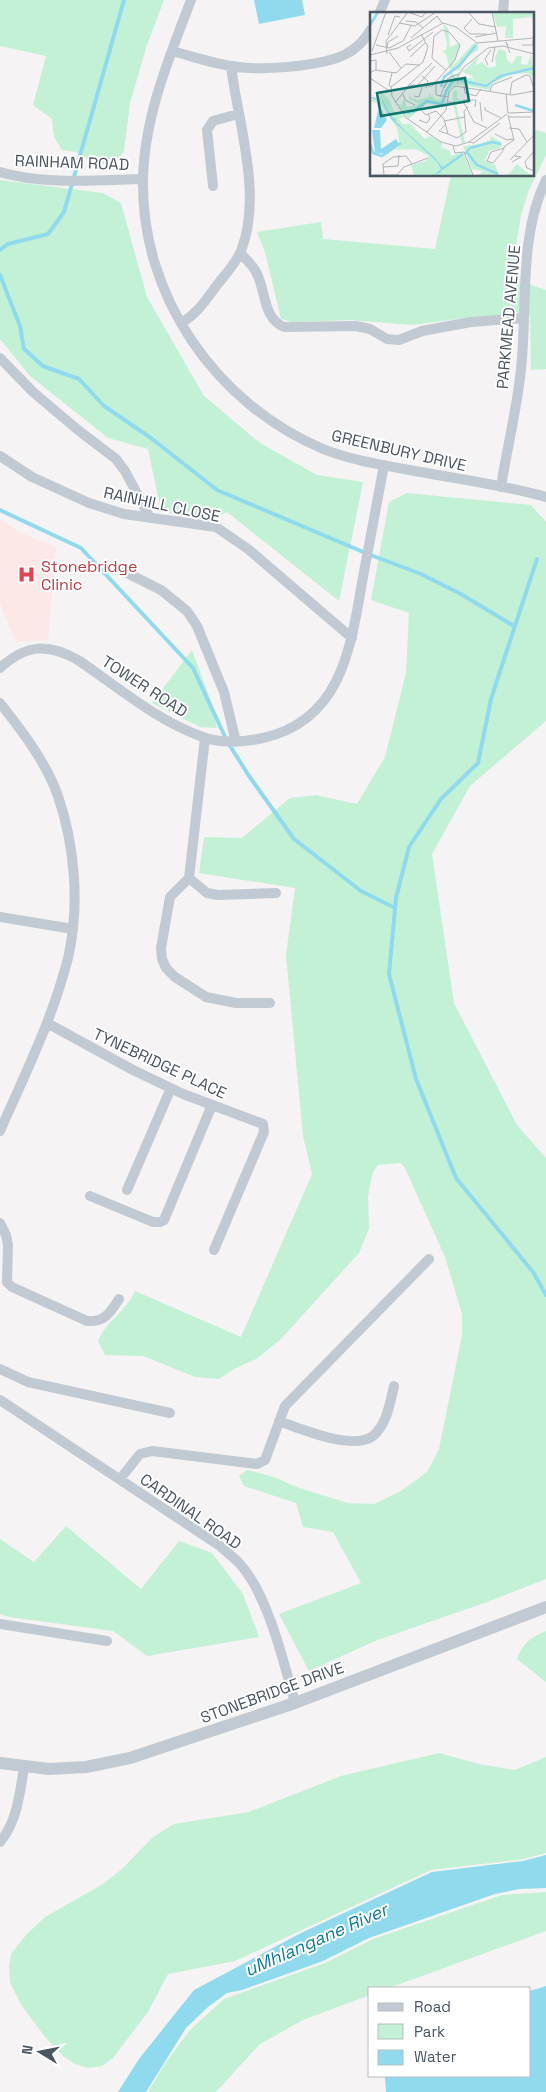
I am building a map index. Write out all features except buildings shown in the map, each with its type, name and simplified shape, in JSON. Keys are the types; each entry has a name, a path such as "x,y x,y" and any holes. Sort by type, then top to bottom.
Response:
{"street":[{"name":"GREENBURY DRIVE","path":"191,0 155,99 150,120 143,179 150,246 159,276 181,323 204,360 250,406 273,423 324,449 384,465 546,497"},
{"path":"380,12 385,0"},
{"path":"172,50 231,66 262,68 327,61 344,55 358,46 370,30"},
{"path":"181,323 195,314 240,253 248,220 249,197 246,157 231,66"},
{"path":"213,186 207,130 213,122 238,114"},
{"name":"RAINHAM ROAD","path":"0,172 36,178 84,180 143,179"},
{"name":"PARKMEAD AVENUE","path":"500,487 521,370 528,244 534,213 546,180"},
{"path":"240,253 257,272 263,288 268,312 277,324 284,327 343,325 370,330 387,339 399,340 422,331 470,322 524,318"},
{"path":"0,358 33,392 116,459 125,471 150,518"},
{"name":"RAINHILL CLOSE","path":"0,456 32,477 89,503 124,514 216,527 248,549 352,638"},
{"name":"TOWER ROAD","path":"0,668 24,652 37,648 51,648 64,652 78,660 174,725 205,738 236,742 274,735 289,730 308,718 324,700 336,683 343,667 352,638 384,465"},
{"path":"125,572 161,590 187,611 197,626 224,692 236,742"},
{"path":"0,703 34,751 57,795 70,848 75,886 73,929 68,956 47,1023 0,1131"},
{"path":"205,738 189,878 170,897 161,948 162,959 166,968 196,992 206,997 236,1003 270,1003"},
{"path":"189,878 207,893 218,895 276,893"},
{"path":"0,917 73,929"},
{"name":"TYNEBRIDGE PLACE","path":"47,1023 133,1070 212,1106 263,1124 264,1132 214,1250"},
{"path":"126,1190 172,1088"},
{"path":"90,1196 153,1222 164,1220 212,1106"},
{"path":"0,1223 6,1235 8,1245 6,1270 8,1282 12,1287 87,1321 96,1322 107,1317 119,1300"},
{"path":"120,1479 140,1454 152,1451 257,1464 265,1460 285,1406 429,1259"},
{"path":"0,1369 28,1382 170,1413"},
{"path":"279,1421 346,1441 358,1442 367,1440 374,1435 383,1423 389,1410 394,1386"},
{"name":"CARDINAL ROAD","path":"0,1400 220,1546 241,1564 263,1604 278,1642 295,1703"},
{"name":"STONEBRIDGE DRIVE","path":"0,1764 49,1769 86,1767 130,1758 295,1703 546,1607"},
{"path":"0,1624 107,1641"},
{"path":"0,1842 6,1835 18,1803 24,1767"}],"shaded area":[{"name":"Stonebridge Clinic","path":"0,520 21,533 56,547 48,640 16,642 0,603"}],"green space":[{"path":"0,0 164,0 147,45 130,103 124,151 115,164 93,163 77,152 62,150 54,137 52,119 33,105 46,56 0,46"},
{"path":"534,130 546,133 546,155 529,190 521,215 514,279 546,290 546,369 531,370 530,315 465,318 412,325 350,320 292,322 281,319 265,252 257,232 321,222 323,239 435,249 451,176 534,176"},
{"path":"0,180 103,193 121,203 147,297 204,396 260,443 317,475 363,482 339,601 227,512 209,521 161,511 148,449 108,438 30,376 0,339"},
{"path":"407,493 531,505 546,522 546,721 470,786 432,854 454,1003 517,1125 546,1158 546,1579 487,1602 375,1641 309,1671 279,1614 361,1583 333,1532 303,1527 296,1503 244,1486 239,1476 247,1470 274,1477 299,1488 348,1503 374,1504 401,1491 427,1472 439,1449 462,1335 462,1314 445,1257 405,1168 401,1163 378,1165 373,1172 368,1196 369,1229 359,1253 280,1340 256,1359 234,1369 219,1379 195,1377 143,1356 105,1355 98,1341 101,1334 131,1299 135,1291 241,1337 312,1174 303,1136 286,955 295,888 199,873 204,837 242,838 290,798 316,795 357,804 385,757 406,673 409,613 371,600 389,502"},
{"path":"192,650 210,699 217,728 200,727 152,703"},
{"path":"66,1526 141,1589 179,1541 212,1553 243,1594 259,1637 147,1656 113,1631 9,1617 0,1614 0,1539 34,1562"},
{"path":"546,1631 546,1682 517,1659 528,1641"},
{"path":"439,1753 479,1764 515,1770 546,1757 546,1853 524,1859 431,1870 235,1961 168,1974 148,2012 113,2058 102,2066 88,2068 75,2064 63,2056 45,2037 22,2006 10,1983 9,1967 11,1954 26,1935 45,1917 103,1884 122,1869 153,1837 174,1824 249,1812 341,1776"},
{"path":"546,1892 546,1931 392,1987 368,1987 368,1996 303,2020 260,2044 216,2092 148,2092 164,2065 190,2030 224,1999 325,1963 373,1939 502,1895"}],"water":[{"path":"254,0 302,0 305,15 259,24"},
{"name":"uMhlangane River","path":"546,1855 546,1888 519,1889 495,1894 369,1938 323,1961 242,1990 227,1993 208,2007 186,2028 146,2092 118,2092 139,2059 194,1990 301,1933 432,1872 523,1861"},
{"path":"546,1986 546,2092 386,2092 385,2077 531,2077 531,1991"}],"waterway":[{"path":"0,250 8,244 48,234 64,212 124,0"},
{"path":"0,275 20,326 24,349 43,366 79,379 104,406 151,438 217,490 368,554 421,574 461,594 514,626"},
{"path":"0,510 81,548 193,668 227,741 249,776 294,839 361,891 395,908"},
{"path":"537,559 491,699 478,763 441,799 409,847 396,898 389,974 416,1079 456,1178 533,1272 546,1295"}],"place":[{"name":"Stonebridge Clinic","path":"27,575"}]}
